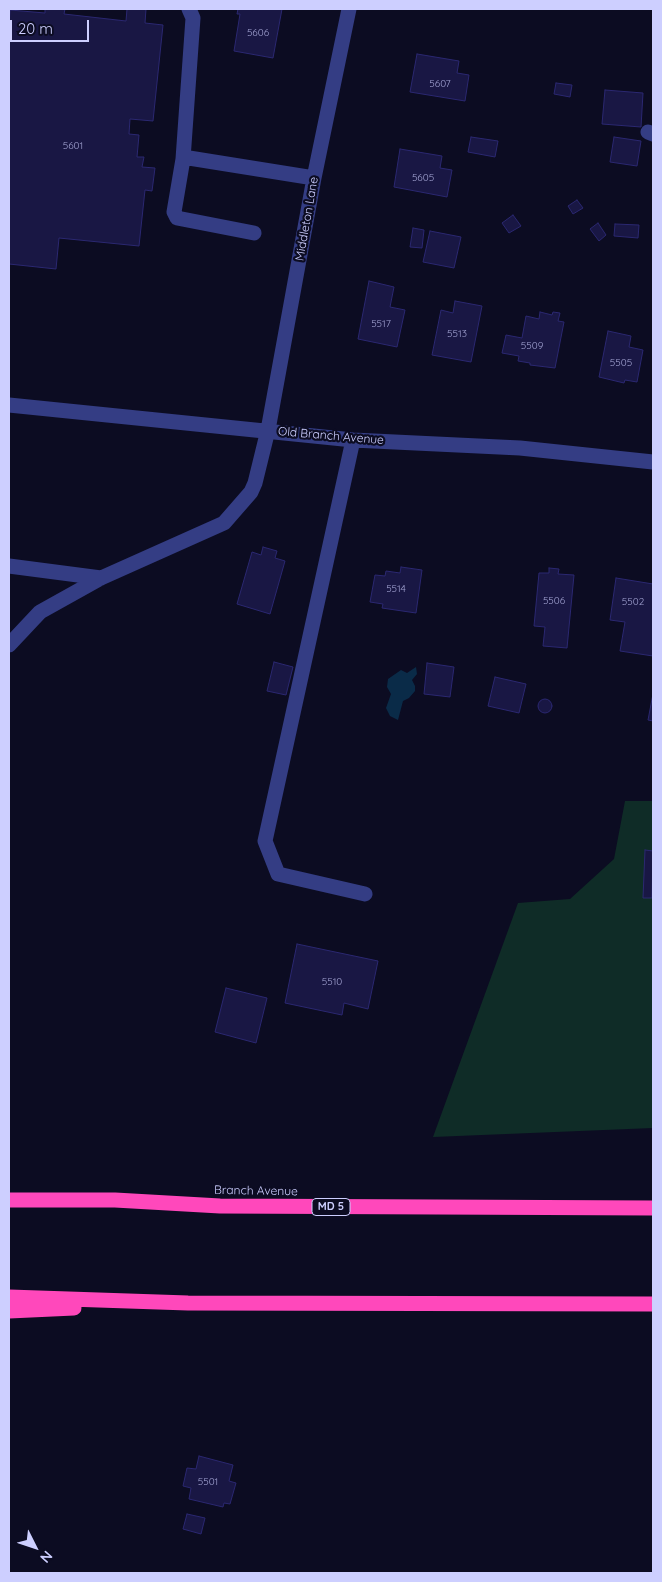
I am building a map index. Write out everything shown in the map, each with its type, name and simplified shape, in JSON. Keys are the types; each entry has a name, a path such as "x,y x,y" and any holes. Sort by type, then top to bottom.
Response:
{"highway":[{"name":"Branch Avenue","path":"9,1200 115,1200 220,1206 653,1208"},
{"path":"9,1298 188,1303 621,1304 653,1306"},
{"path":"9,1312 188,1303"}],"street":[{"path":"189,9 193,18 183,160 174,212 177,218 254,232"},
{"name":"Middleton Lane","path":"9,645 40,612 101,578 224,523 251,492 268,430 314,178 349,9"},
{"path":"183,160 189,158 314,178"},
{"name":"Old Branch Avenue","path":"9,405 353,440 520,448 653,462"},
{"path":"353,440 265,841 278,874 365,894"},
{"path":"9,566 101,578"}],"green space":[{"path":"625,801 653,801 653,1128 433,1137 518,903 570,899 614,859"}],"water":[{"path":"416,667 417,674 412,680 415,691 409,698 403,701 398,720 390,716 386,708 391,694 387,687 388,679 401,670 407,673"}],"building":[{"path":"45,9 65,9 64,14 126,21 127,9 146,9 145,23 163,25 153,121 130,119 129,134 139,135 137,157 144,157 142,167 155,168 152,191 145,190 139,246 59,238 56,269 9,264 10,10 45,13"},
{"path":"238,9 282,9 273,58 234,51 240,14 237,14"},
{"path":"417,54 459,61 457,73 469,75 465,101 410,92"},
{"path":"556,83 572,85 570,97 554,94"},
{"path":"605,90 643,93 641,127 602,124"},
{"path":"471,137 498,141 495,157 468,152"},
{"path":"614,137 641,141 637,166 610,162"},
{"path":"400,149 442,156 440,168 452,170 447,197 394,187"},
{"path":"577,200 583,208 573,214 568,206"},
{"path":"513,215 521,226 509,233 502,223"},
{"path":"598,223 606,235 599,241 590,229"},
{"path":"615,224 639,225 638,238 614,236"},
{"path":"413,228 424,230 422,248 410,247"},
{"path":"430,231 461,237 454,268 423,262"},
{"path":"369,281 394,287 390,307 405,310 397,347 358,339"},
{"path":"455,301 482,306 471,362 432,355 441,310 453,313"},
{"path":"540,312 552,315 553,312 560,313 558,321 564,322 555,368 530,365 530,363 518,361 519,356 502,353 506,335 522,338 526,316 539,319"},
{"path":"608,331 631,336 629,347 643,350 637,382 625,380 624,383 599,377"},
{"path":"263,547 277,551 275,558 285,561 270,614 237,604 252,552 261,555"},
{"path":"401,567 422,570 416,613 382,608 383,604 370,602 375,575 385,576 386,571 400,573"},
{"path":"549,568 559,569 558,574 574,575 567,648 543,646 545,627 534,626 539,573 549,573"},
{"path":"616,578 653,584 653,656 620,651 625,622 610,620"},
{"path":"274,662 293,667 286,695 267,691"},
{"path":"427,663 454,667 450,697 424,694"},
{"path":"495,677 526,684 519,713 488,706"},
{"path":"653,694 653,721 648,720"},
{"path":"545,699 550,701 552,706 550,711 545,713 540,711 538,706 540,701"},
{"path":"645,850 653,851 652,898 643,898"},
{"path":"297,944 378,961 368,1009 344,1003 342,1015 285,1003"},
{"path":"226,988 267,998 256,1043 215,1032"},
{"path":"199,1456 233,1465 229,1481 236,1483 230,1504 224,1503 223,1507 189,1499 191,1488 183,1486 187,1468 196,1469"},
{"path":"187,1514 205,1518 201,1534 183,1529"}]}
